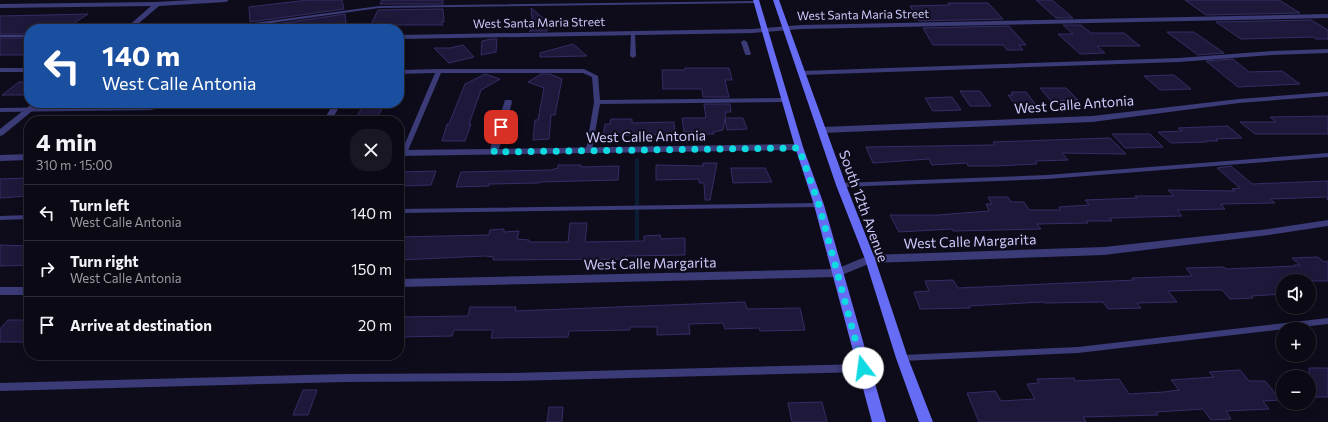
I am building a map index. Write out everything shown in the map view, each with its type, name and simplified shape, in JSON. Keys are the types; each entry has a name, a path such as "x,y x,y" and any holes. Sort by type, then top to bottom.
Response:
{"main road":[{"name":"South 12th Avenue","path":"776,0 841,185 870,259 902,358 926,422"},
{"path":"756,1 799,148 819,205 879,422"}],"street":[{"path":"0,6 226,0"},
{"path":"134,24 160,2"},
{"name":"West Santa Maria Street","path":"404,37 764,31 785,28 1328,16"},
{"path":"0,70 24,70"},
{"name":"West Calle Antonia","path":"822,130 1092,118 1239,100 1328,94"},
{"path":"494,152 508,102"},
{"path":"0,133 32,108"},
{"name":"West Calle Antonia","path":"404,153 799,148"},
{"path":"0,158 24,157"},
{"name":"West Calle Margarita","path":"404,283 837,273 870,259 1104,251 1269,232 1328,223"},
{"path":"0,291 24,291"}],"lane":[{"path":"255,24 379,7 756,1"},
{"path":"633,33 633,56"},
{"path":"0,36 24,36"},
{"path":"744,42 748,54"},
{"path":"802,73 1179,60 1272,53 1328,51"},
{"path":"404,147 439,71"},
{"path":"404,72 584,71 595,76 597,102 590,150"},
{"path":"597,102 785,100"},
{"path":"0,110 150,108"},
{"path":"841,185 1047,177 1328,155"},
{"path":"404,211 819,205"},
{"path":"0,218 24,217"},
{"path":"902,358 1078,350 1328,321"},
{"path":"0,387 345,378 513,377 863,368"}],"building":[{"path":"308,0 342,0 344,9 250,22 249,7"},
{"path":"382,0 443,0 443,4 380,4"},
{"path":"1036,0 1052,0 1073,18 1056,18"},
{"path":"1185,0 1279,0 1300,13 1206,15"},
{"path":"948,3 988,3 1003,19 919,21 910,6 950,5"},
{"path":"531,8 549,23 547,31 529,31 533,29"},
{"path":"443,9 444,22 441,22 443,25 371,24 378,10"},
{"path":"88,14 73,24 24,24 24,34 0,34 0,16"},
{"path":"345,14 346,24 277,24"},
{"path":"1311,20 1328,30 1328,39 1316,39 1313,37 1241,39 1216,22"},
{"path":"1063,25 1081,25 1091,33 1124,33 1140,46 1097,46 1105,53 1080,54 1058,34 1073,34"},
{"path":"1009,26 1026,45 1019,45 1023,50 1007,50 1003,45 933,45 923,28"},
{"path":"1167,32 1194,32 1224,53 1198,55"},
{"path":"0,38 24,38 24,55 0,55"},
{"path":"497,39 496,52 481,55 482,41"},
{"path":"573,44 587,56 540,57 540,53"},
{"path":"463,45 474,57 449,63 434,48 450,48"},
{"path":"1233,59 1249,72 1282,71 1300,84 1238,87 1206,61"},
{"path":"685,68 729,68 732,80 725,80 729,97 703,97 702,89 663,89 662,70 685,70"},
{"path":"485,74 500,79 481,90 469,124 471,124 465,141 442,141 447,124 449,124 465,84"},
{"path":"541,74 550,74 562,79 555,115 551,115 549,139 533,140 535,120 538,120 544,88 528,82"},
{"path":"1174,75 1191,89 1160,90 1144,76"},
{"path":"19,82 24,82 24,95 2,95"},
{"path":"1040,88 1066,88 1078,100 1051,101"},
{"path":"960,91 980,91 991,106 970,106"},
{"path":"1011,92 1026,92 1039,109 1018,109 1008,95 1013,95"},
{"path":"952,97 961,110 933,111 925,98"},
{"path":"704,104 730,104 731,112 726,112 725,118 743,118 747,129 727,130 725,119 723,130 713,132 714,134 700,134 700,131 684,132 682,118 706,118"},
{"path":"362,108 382,108 378,116 357,116"},
{"path":"1328,116 1328,134 1255,134 1240,122 1276,122 1270,117"},
{"path":"611,119 632,119 632,123 674,122 675,134 603,136 605,124 610,124"},
{"path":"1228,126 1242,138 1216,139 1218,141 1206,141 1207,142 1171,143 1158,132 1183,131 1178,128"},
{"path":"1112,134 1150,134 1163,147 1125,148"},
{"path":"1110,138 1126,154 1062,153 1068,160 1035,161 1037,164 996,166 968,166 967,163 932,165 929,159 873,163 866,147 995,145 993,142"},
{"path":"703,163 717,163 710,200 705,200 704,183 699,183 699,179 656,180 656,165 703,166"},
{"path":"558,165 581,165 581,167 619,166 618,180 489,184 489,186 456,187 461,172 551,170 558,168"},
{"path":"1231,166 1252,184 1328,181 1328,200 1326,197 1270,199 1275,203 1221,204 1225,209 1177,210 1182,216 1110,218 1112,221 1037,224 1041,229 953,231 952,229 899,232 890,215 938,215 989,211 986,204 992,204 988,197 1008,197 1011,202 1024,202 1029,210 1060,210 1059,207 1089,205 1085,200 1137,198 1135,196 1174,196 1168,190 1235,191 1232,189 1240,188 1217,168"},
{"path":"731,168 765,168 772,182 733,183"},
{"path":"436,171 431,185 404,186 404,172"},
{"path":"24,178 24,196 0,198 0,179"},
{"path":"570,223 587,223 585,242 644,241 644,236 660,235 661,239 685,238 685,255 626,256 626,259 493,260 494,257 485,256 404,260 404,237 489,235 490,230 504,229 504,232 519,231 517,239 529,240 529,242 568,242"},
{"path":"0,245 24,246 24,265 0,266"},
{"path":"1318,257 1324,262 1328,261 1328,281 1316,281 1316,274 1276,274 1276,294 1251,296 1253,298 1230,299 1222,290 1168,291 1177,302 1137,303 1141,308 1108,309 1103,302 1043,302 969,306 970,308 920,309 914,292 929,291 925,281 953,280 958,288 1192,276 1186,268 1224,267 1226,269 1300,265 1292,258"},
{"path":"745,302 747,309 800,308 805,330 760,331 759,328 725,329 723,323 689,324 690,334 657,335 657,327 630,327 630,330 569,331 568,337 491,338 493,330 454,330 452,336 404,337 404,317 468,316 470,307 516,307 515,311"},
{"path":"8,320 24,320 24,342 0,342 0,329"},
{"path":"1309,368 1328,368 1328,397 1316,397 1316,370 1309,370"},
{"path":"1240,370 1249,381 1265,381 1276,394 1276,400 1263,401 1269,409 1226,411 1231,419 1211,420 1203,409 1156,412 1158,415 1083,417 1086,422 979,422 967,393 995,391 1001,401 1035,399 1027,384 1039,383 1037,379 1074,378 1075,381 1119,379 1129,394 1164,392 1179,390 1171,380 1214,377 1209,372"},
{"path":"303,390 317,390 308,415 293,415"},
{"path":"822,402 827,422 792,422 788,403"},
{"path":"549,407 563,407 562,422 547,422"}],"waterway":[{"path":"637,160 637,269"}],"route":[{"path":"501,127 494,152 799,148 819,205 863,368"}]}
